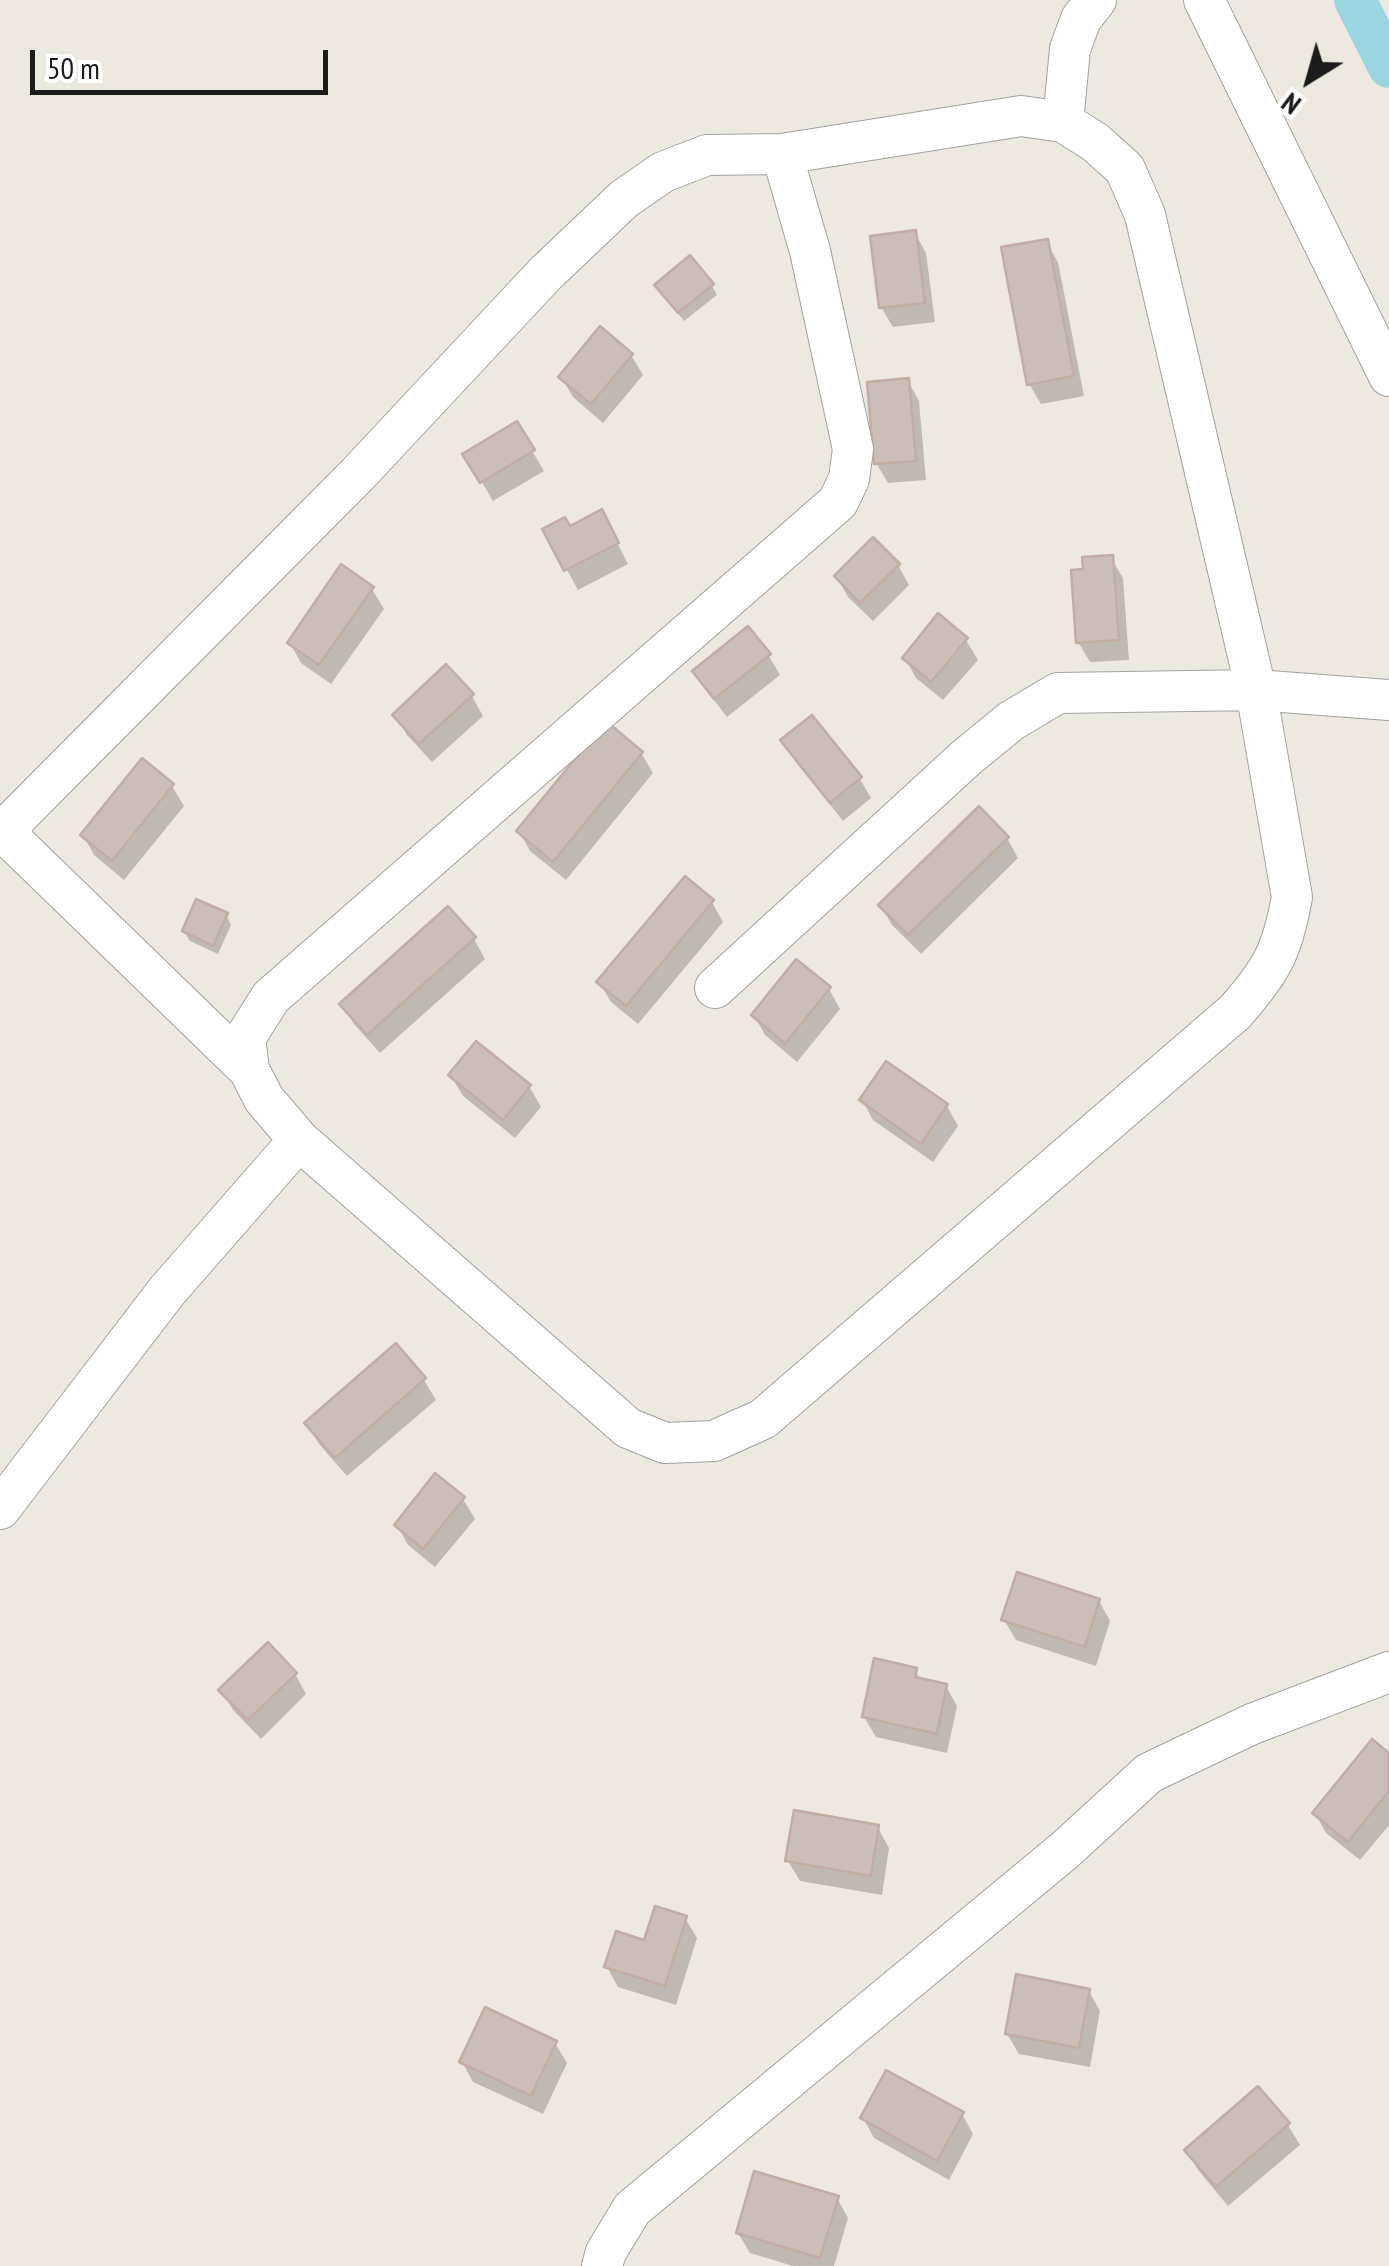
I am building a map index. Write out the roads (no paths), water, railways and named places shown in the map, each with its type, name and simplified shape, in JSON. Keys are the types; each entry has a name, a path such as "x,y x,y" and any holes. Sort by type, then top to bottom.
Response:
{"street":[{"path":"1062,122 1070,48 1081,19 1096,0"},
{"path":"1204,0 1389,376"},
{"path":"1022,116 1062,122 1095,142 1124,170 1144,215 1256,690 1292,897 1276,956 1262,981 1236,1012 763,1419 714,1442 665,1443 628,1428 299,1140 264,1098 249,1070 11,835 13,821 358,474 545,274 624,199 663,172 707,155 782,154 1022,116"},
{"path":"249,1070 245,1038 272,997 838,502 849,479 853,449 810,250 782,154"},
{"path":"715,988 967,756 1010,720 1058,693 1256,690 1389,700"},
{"path":"0,1509 167,1290 299,1140"},
{"path":"602,2266 632,2209 1065,1850 1149,1773 1252,1724 1389,1672"}],"waterway":[{"path":"1355,0 1389,67"}]}
